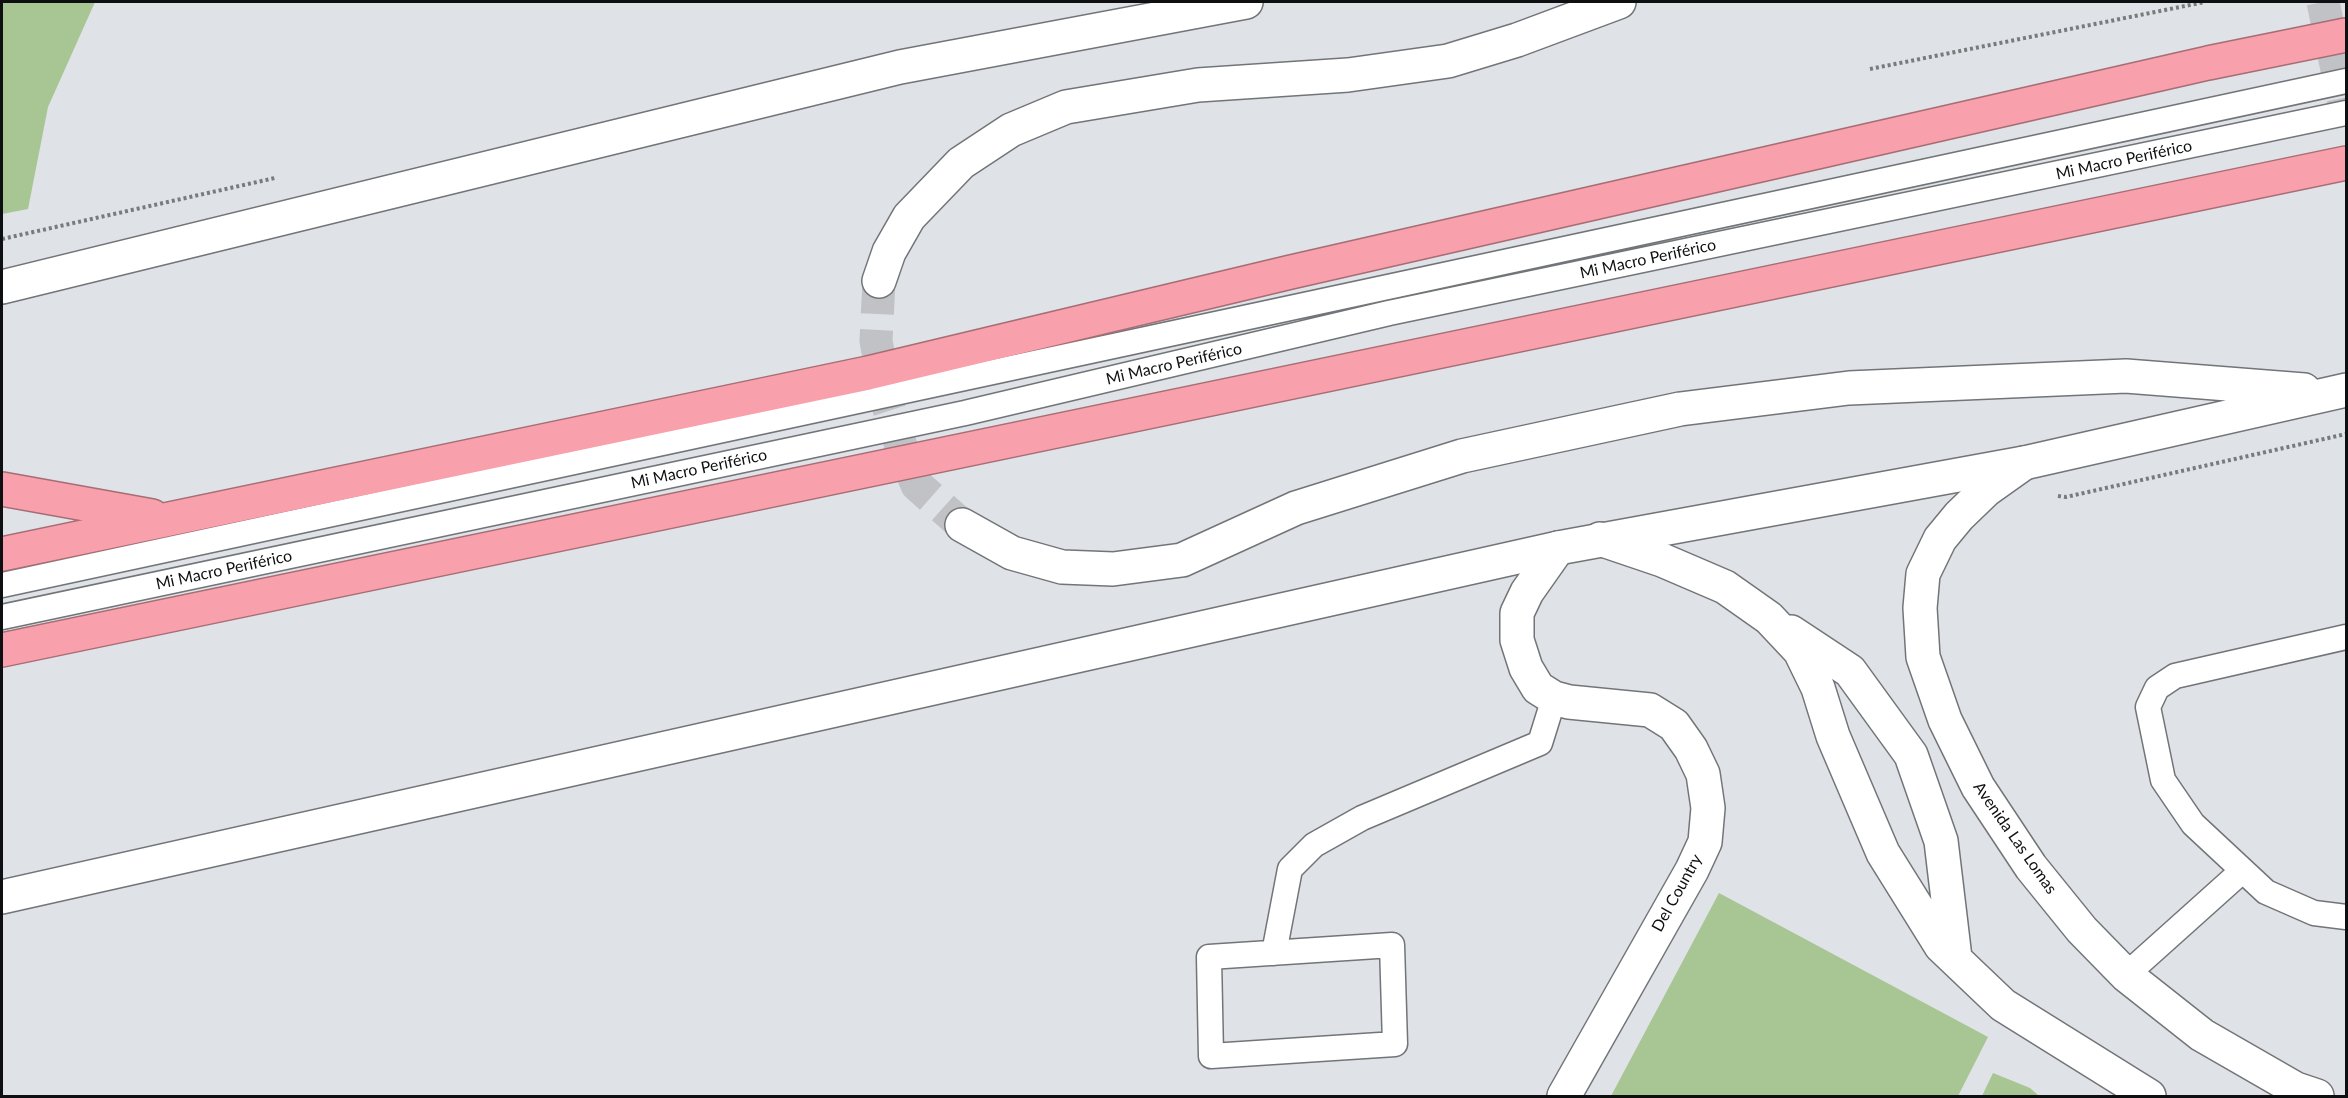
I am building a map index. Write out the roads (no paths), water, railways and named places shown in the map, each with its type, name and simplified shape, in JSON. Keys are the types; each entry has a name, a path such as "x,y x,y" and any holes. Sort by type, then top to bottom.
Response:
{"highway":[{"path":"2,554 868,373 1302,269 2208,63 2346,35"},
{"path":"2,650 2346,163"},
{"path":"2,489 168,519"}],"main road":[{"path":"2,287 900,67 1246,2"},
{"path":"879,281 889,252 909,218 961,163 1011,130 1066,107 1198,85 1348,75 1448,61 1517,40 1619,2"},
{"path":"962,525 1012,554 1062,567 1113,569 1182,560 1296,508 1462,456 1680,409 1849,388 2126,376 2342,391"},
{"path":"2,897 1557,548 2024,463 2342,391"},
{"name":"Avenida Las Lomas","path":"2024,463 1986,490 1959,516 1940,539 1923,574 1920,608 1923,657 1945,720 1978,787 2031,867 2082,930 2126,975 2202,1035 2296,1089 2318,1096"},
{"path":"1600,539 1662,560 1725,587 1850,671 1911,755 1941,841 1947,914 1955,960"},
{"path":"1554,698 1538,688 1526,668 1517,640 1517,613 1527,592 1557,548"},
{"path":"1769,618 1800,651 1813,678 1837,746 1883,853 1941,946 2003,1005 2149,1096"},
{"name":"Del Country","path":"1554,698 1569,702 1650,710 1674,725 1692,749 1703,774 1708,808 1705,842 1692,870 1564,1096"},
{"path":"1897,736 1945,720"}],"lane":[{"name":"Mi Macro Periférico","path":"2,585 2346,81"},
{"name":"Mi Macro Periférico","path":"2,617 965,413 1389,313 2346,113"},
{"path":"2346,637 2175,676 2157,688 2148,707 2163,780 2193,824 2266,892 2314,914 2346,917"},
{"path":"1274,953 1290,868 1314,845 1362,818 1540,743 1554,698"},
{"path":"2126,975 2242,871"},
{"path":"1392,945 1395,1044 1211,1056 1209,957 1274,953 1392,945"}],"tunnel":[{"path":"2323,2 2346,113"},
{"path":"879,281 876,341 889,409 903,452 917,485 962,525"}]}
